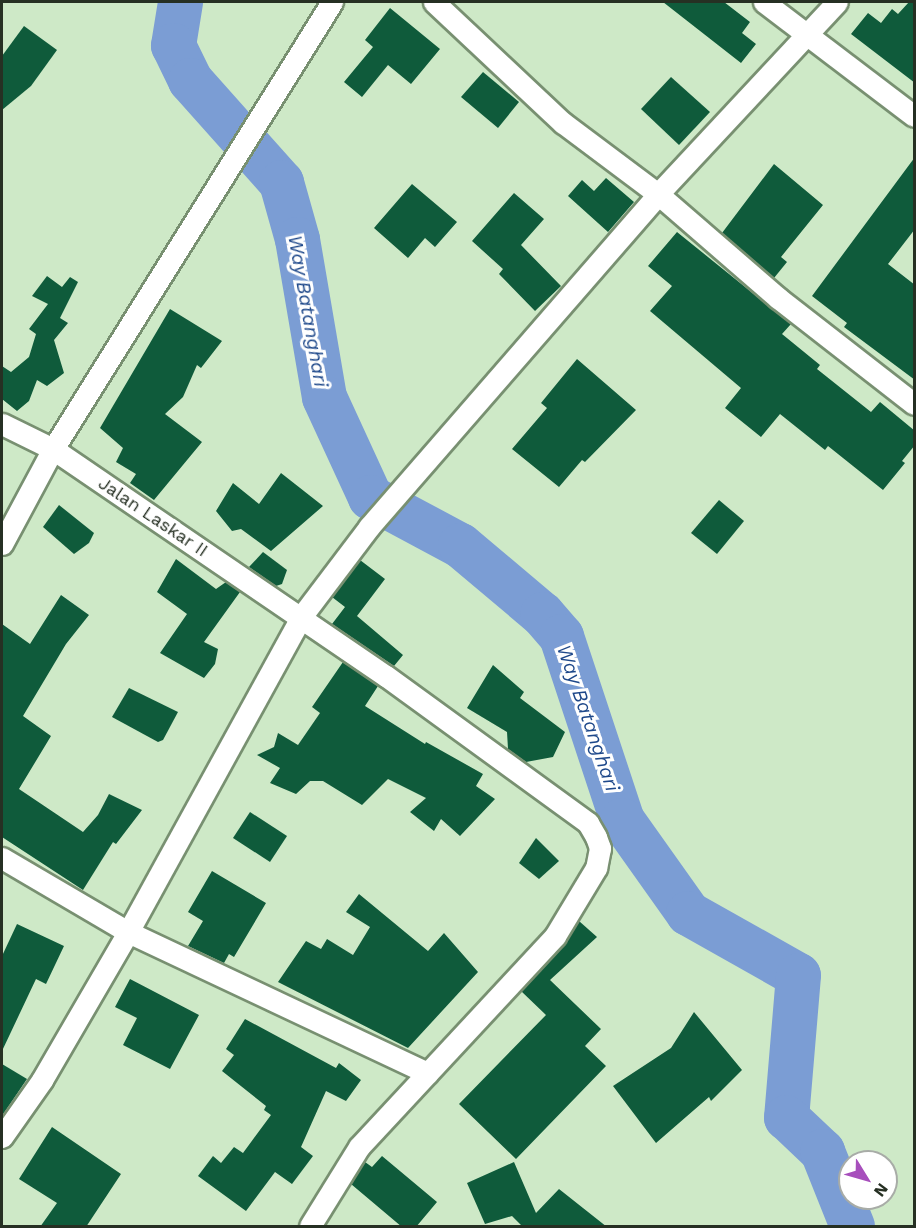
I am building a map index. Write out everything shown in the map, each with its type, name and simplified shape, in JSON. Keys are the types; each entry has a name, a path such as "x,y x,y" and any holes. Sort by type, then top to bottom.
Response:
{"street":[{"path":"2,544 53,449 332,2"},
{"path":"434,2 563,123 658,194 778,298 915,404"},
{"path":"764,2 915,116"},
{"path":"2,1137 42,1080 128,932 301,617 369,527 658,194 837,2"},
{"name":"Jalan Laskar II","path":"2,424 53,449 301,617 588,823 600,848 591,880 555,936 359,1147 310,1227"},
{"path":"2,858 128,932 428,1072"}],"building":[{"path":"663,2 724,2 750,22 742,33 756,44 741,63"},
{"path":"909,2 915,2 915,83 851,34 868,13 881,23 892,9 898,14"},
{"path":"390,8 440,49 411,84 388,65 362,97 344,82 373,47 365,40"},
{"path":"24,26 57,50 31,86 2,110 2,56"},
{"path":"483,72 519,102 498,128 461,97"},
{"path":"671,77 710,112 679,145 641,109"},
{"path":"915,157 915,229 888,264 915,285 915,380 844,327 847,323 812,296"},
{"path":"774,164 823,205 781,257 787,262 774,278 722,233"},
{"path":"606,178 634,202 608,232 568,196 582,180 594,191"},
{"path":"412,184 457,222 435,247 425,238 408,258 374,228"},
{"path":"514,193 544,219 521,245 561,286 535,311 499,274 503,269 472,241"},
{"path":"677,232 791,324 782,334 820,365 817,369 871,412 880,402 915,431 915,445 902,461 905,463 883,490 828,446 825,450 780,414 761,437 725,408 741,388 650,311 672,286 648,266"},
{"path":"47,276 62,287 70,277 78,282 60,318 68,323 54,340 64,373 47,386 37,380 29,401 17,411 2,399 2,366 11,372 29,357 36,334 29,329 48,304 32,296"},
{"path":"170,309 222,341 201,368 197,365 183,397 165,414 202,442 154,500 130,483 136,474 116,462 123,448 100,428"},
{"path":"577,359 636,410 585,462 582,460 559,487 512,449 547,408 541,403"},
{"path":"281,473 323,506 271,551 241,529 232,531 216,511 233,483 259,504"},
{"path":"719,500 744,521 717,554 691,533"},
{"path":"59,505 94,533 89,543 74,554 43,527"},
{"path":"263,552 287,570 282,584 276,586 249,567"},
{"path":"176,559 216,589 226,582 240,592 204,642 218,649 215,664 204,678 160,653 187,614 157,592"},
{"path":"360,560 385,579 357,616 403,655 394,666 332,624 345,607 332,597"},
{"path":"61,595 89,615 66,644 23,716 51,736 19,789 83,832 98,815 109,794 142,810 116,844 113,842 83,890 2,837 2,624 30,644"},
{"path":"343,662 378,686 365,706 425,744 426,742 483,774 476,786 495,799 460,836 441,819 434,831 410,812 426,798 388,779 362,805 323,781 310,781 296,794 270,783 280,768 257,755 274,747 278,733 298,745 320,713 312,707"},
{"path":"493,665 524,692 520,698 565,732 553,757 526,762 508,749 507,732 467,708"},
{"path":"129,688 178,712 163,740 158,742 112,717"},
{"path":"250,812 287,836 270,862 233,838"},
{"path":"536,838 559,861 539,879 519,863"},
{"path":"212,871 266,903 234,957 229,954 224,963 188,946 203,921 188,912"},
{"path":"359,894 428,951 444,933 478,972 408,1048 278,982 306,941 321,949 327,939 353,955 370,927 346,912"},
{"path":"579,921 597,937 550,980 601,1029 585,1046 606,1066 516,1159 459,1104 546,1015 521,991 564,945"},
{"path":"17,924 64,946 46,984 36,979 2,1051 2,956"},
{"path":"130,979 199,1015 170,1069 123,1045 137,1018 115,1007"},
{"path":"694,1012 742,1070 711,1101 709,1097 656,1143 613,1086 671,1048"},
{"path":"245,1019 336,1068 339,1063 361,1080 346,1101 326,1091 301,1147 313,1156 292,1184 275,1172 246,1211 198,1176 213,1156 221,1163 234,1147 243,1153 271,1115 264,1110 266,1106 222,1071 234,1055 226,1049"},
{"path":"2,1064 27,1079 2,1116"},
{"path":"52,1127 121,1174 86,1227 40,1227 57,1203 19,1179"},
{"path":"382,1156 437,1202 416,1227 402,1227 351,1184 365,1162 372,1167"},
{"path":"514,1162 536,1213 559,1189 607,1227 523,1227 512,1216 485,1224 467,1183"}],"waterway":[{"name":"Way Batanghari","path":"180,2 173,45 190,80 281,182 297,239 324,397 370,497 460,545 542,614 561,636 622,820 688,913 798,975 786,1117 822,1151 852,1226"}]}
